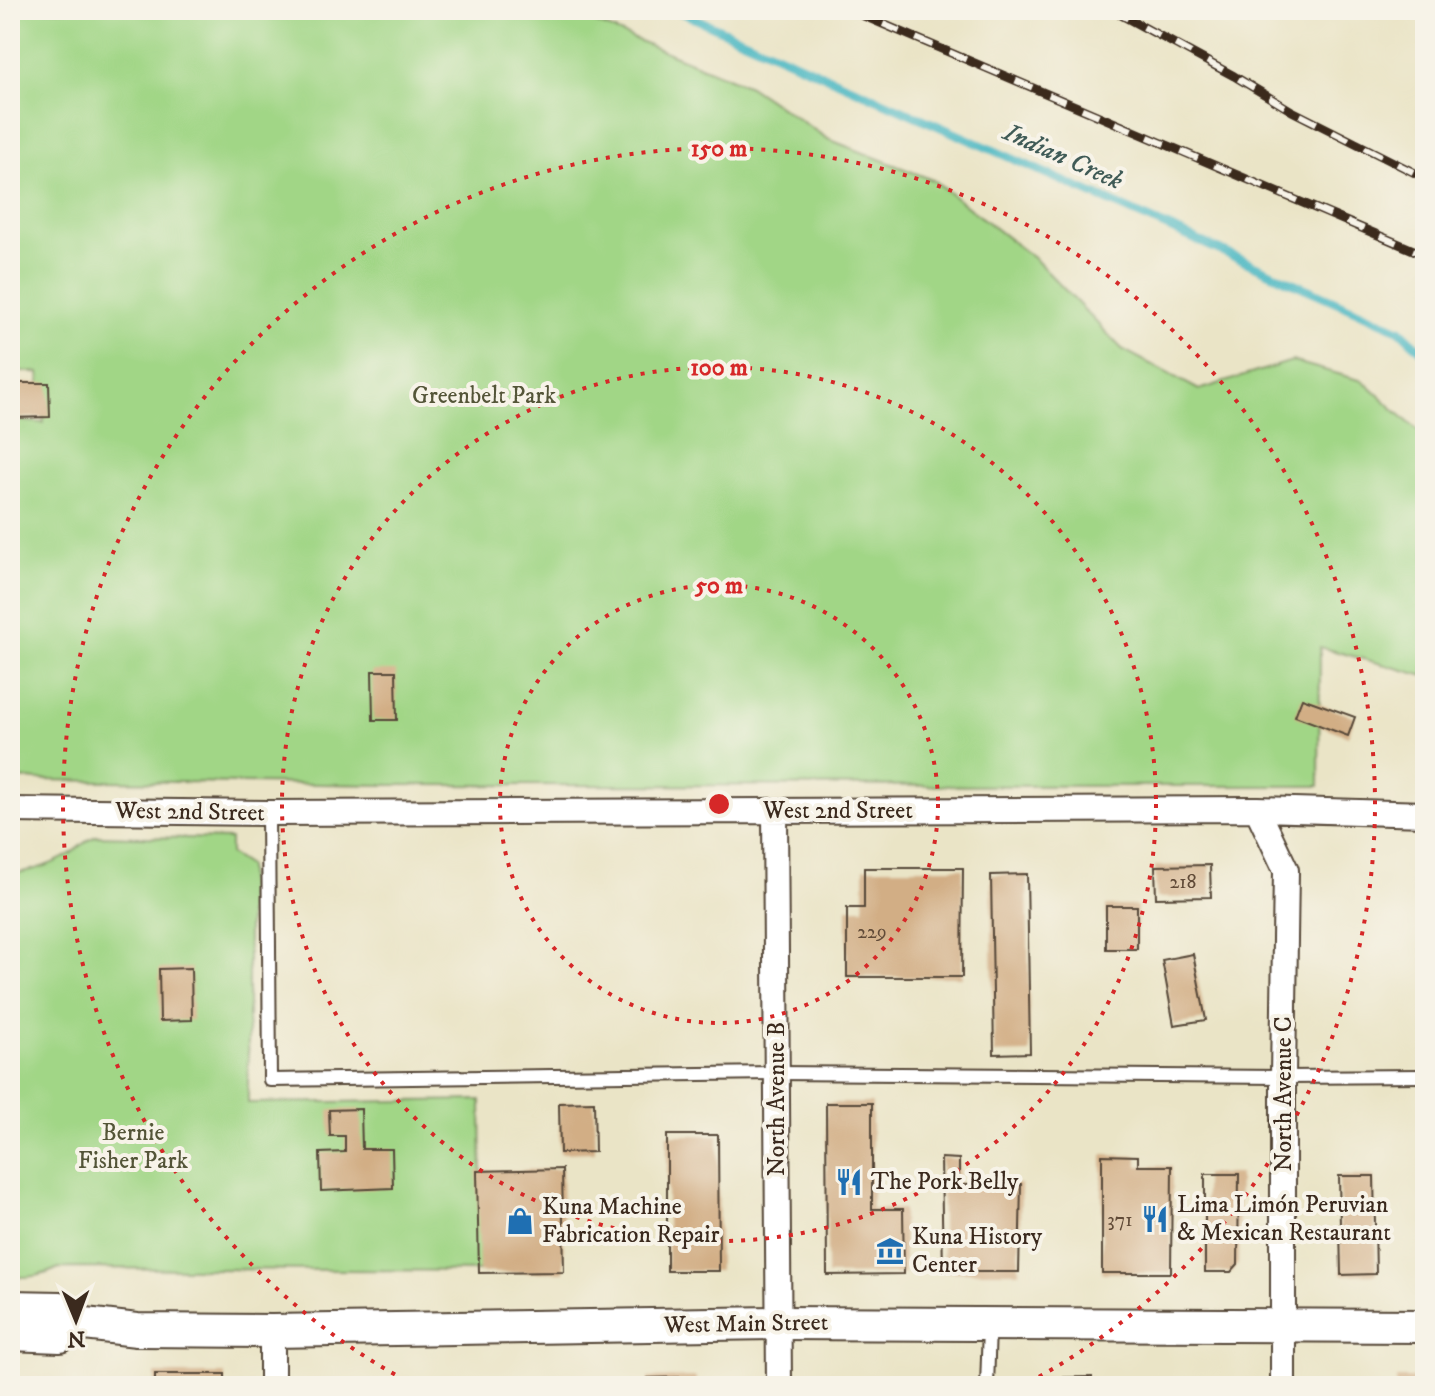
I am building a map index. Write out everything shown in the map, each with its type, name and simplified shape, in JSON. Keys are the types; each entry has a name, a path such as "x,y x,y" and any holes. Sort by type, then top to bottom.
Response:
{"main road":[{"name":"West Main Street","path":"10,1307 60,1308 68,1322"},
{"name":"West Main Street","path":"68,1322 137,1330 272,1331 779,1323 1425,1326"},
{"name":"West Main Street","path":"10,1334 60,1336 68,1322"}],"street":[{"name":"West 2nd Street","path":"10,810 268,813 1257,809 1425,814"},
{"name":"North Avenue C","path":"1257,809 1286,870 1283,1386"},
{"name":"North Avenue B","path":"775,812 779,1386"},
{"path":"272,1331 272,1386"}],"lane":[{"path":"268,813 270,1080 776,1073 1425,1076"},
{"path":"987,1386 989,1324"}],"green space":[{"name":"Greenbelt Park","path":"10,10 564,10 749,86 828,139 933,180 1036,260 1122,349 1199,390 1292,361 1363,381 1425,435 1425,676 1320,647 1319,786 386,785 37,780 10,777 10,420 44,423 39,373 10,370"},
{"name":"Bernie Fisher Park","path":"96,836 230,839 230,854 248,866 248,1103 481,1100 483,1271 59,1268 35,1276 10,1277 10,874 56,862"}],"building":[{"path":"10,383 49,383 50,417 10,418"},
{"path":"372,671 396,671 397,720 373,720"},
{"path":"1302,698 1355,717 1348,736 1295,716"},
{"path":"1210,865 1211,897 1156,898 1155,866"},
{"path":"864,868 963,868 962,977 847,977 847,908 864,908"},
{"path":"1027,874 1030,1053 994,1054 991,875"},
{"path":"1106,906 1137,906 1137,949 1106,949"},
{"path":"1193,954 1206,1020 1174,1025 1162,960"},
{"path":"191,968 192,1020 160,1021 159,969"},
{"path":"594,1102 595,1152 560,1153 559,1103"},
{"path":"826,1103 872,1103 872,1209 903,1209 904,1274 827,1275"},
{"path":"361,1109 362,1149 392,1149 393,1188 321,1191 320,1153 345,1152 345,1136 330,1136 329,1110"},
{"path":"667,1135 718,1135 719,1271 667,1271"},
{"path":"1102,1155 1138,1156 1138,1166 1172,1166 1171,1273 1102,1273"},
{"path":"941,1158 959,1159 959,1185 1021,1184 1019,1272 943,1272"},
{"name":"Kuna Machine Fabrication Repair","path":"562,1169 564,1272 479,1273 477,1171"},
{"path":"1205,1174 1239,1174 1238,1264 1231,1272 1205,1272"},
{"path":"1339,1176 1374,1176 1376,1274 1341,1275"},
{"path":"155,1374 225,1374 225,1386 155,1386"},
{"path":"696,1377 696,1386 648,1386 648,1378"},
{"path":"1092,1377 1092,1386 1031,1386 1031,1378"},
{"path":"1396,1378 1425,1378 1425,1386 1396,1386"}],"waterway":[{"name":"Indian Creek","path":"676,10 1400,330 1425,354"}],"railway":[{"path":"850,10 1425,255"},
{"path":"1112,10 1292,111 1425,178"}],"place":[{"name":"The Pork Belly","path":"849,1182"},
{"name":"Lima Limón Peruvian & Mexican Restaurant","path":"1155,1219"},
{"name":"Kuna Machine Fabrication Repair","path":"520,1221"},
{"name":"Kuna History Center","path":"890,1251"}]}
